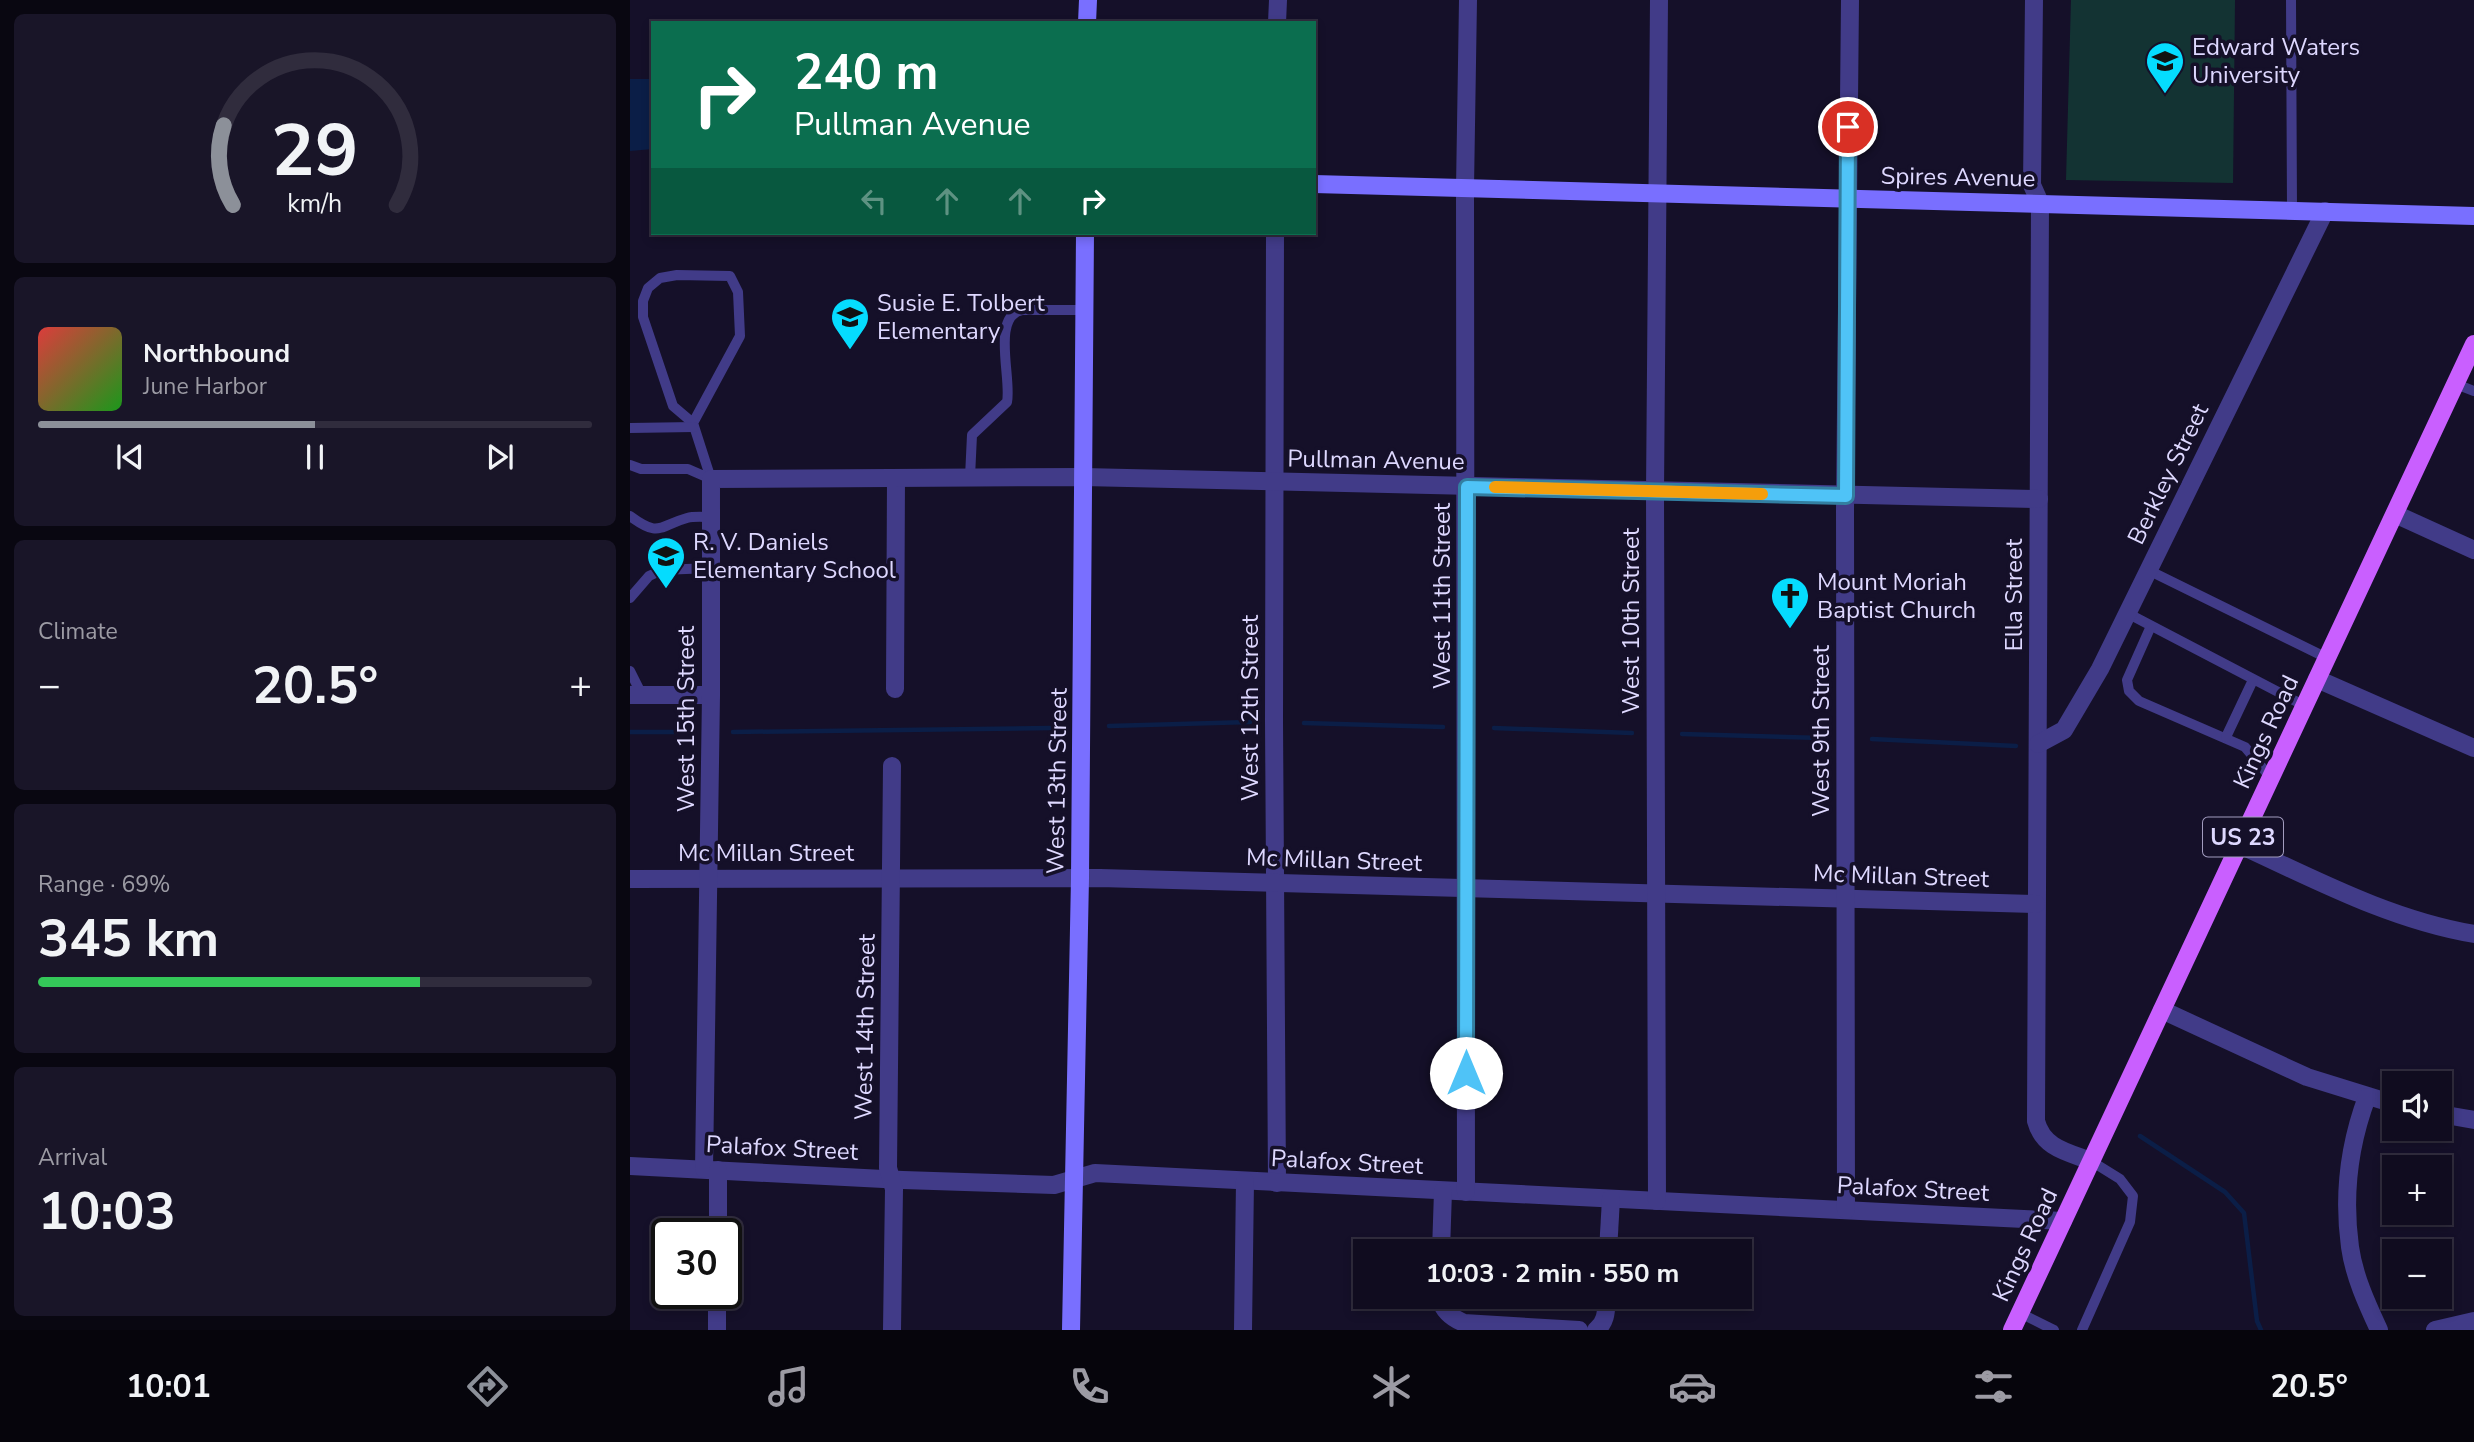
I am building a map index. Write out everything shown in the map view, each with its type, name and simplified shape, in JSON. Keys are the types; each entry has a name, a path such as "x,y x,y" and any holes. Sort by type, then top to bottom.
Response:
{"main road":[{"path":"1087,21 1088,0"},
{"name":"Spires Avenue","path":"1316,184 2474,216"},
{"name":"West 13th Street","path":"1071,1330 1080,878 1085,235"},
{"name":"Kings Road","path":"2012,1330 2474,344"}],"street":[{"path":"1277,21 1278,0"},
{"name":"West 11th Street","path":"1466,1192 1465,188 1468,0"},
{"name":"West 10th Street","path":"1657,1201 1655,492 1659,0"},
{"name":"West 9th Street","path":"1846,1210 1846,496 1850,0"},
{"name":"Ella Street","path":"2034,0 2032,185 2040,203 2036,1121 2050,1144 2091,1161"},
{"name":"Berkley Street","path":"2038,744 2064,730 2100,669 2325,211"},
{"name":"West 12th Street","path":"1275,235 1277,1183"},
{"name":"Pullman Avenue","path":"711,479 1083,477 2039,499"},
{"path":"895,689 896,478"},
{"name":"West 15th Street","path":"711,479 711,1169 716,1218"},
{"path":"2395,513 2474,551"},
{"path":"2317,679 2474,748"},
{"path":"636,695 711,695"},
{"name":"West 14th Street","path":"892,766 888,1168 894,1189 892,1330"},
{"path":"2240,845 2372,906 2450,930 2474,934"},
{"name":"Mc Millan Street","path":"630,879 1080,878 2036,904"},
{"path":"2162,1010 2307,1077 2382,1101"},
{"path":"2367,1097 2349,1163 2347,1206 2350,1249 2362,1292 2379,1330"},
{"path":"2452,1116 2474,1120"},
{"name":"Palafox Street","path":"630,1166 1054,1185 1095,1173 2063,1221"},
{"path":"1243,1330 1245,1181"},
{"path":"1441,1239 1443,1191"},
{"path":"1609,1239 1611,1199"},
{"path":"717,1309 717,1330"},
{"path":"1444,1309 1454,1319 1464,1322 1579,1330"},
{"path":"1597,1330 1606,1316 1606,1309"},
{"path":"2435,1330 2474,1321"}],"lane":[{"path":"2291,0 2292,211"},
{"path":"693,425 740,336 738,292 730,275 677,275 660,278 648,288 643,301 643,317 673,406 693,425 711,479"},
{"path":"970,477 972,435 1003,407 1008,397 1005,341 1008,318 1014,312 1022,310 1084,310"},
{"path":"2456,384 2474,391"},
{"path":"630,428 693,425"},
{"path":"630,465 641,469 688,469 711,479"},
{"path":"630,516 646,528 666,528 688,517 710,517"},
{"path":"630,598 649,576 662,570 710,568"},
{"path":"2148,570 2327,658"},
{"path":"2127,613 2305,706"},
{"path":"2151,626 2127,680 2129,691 2139,701 2245,747 2272,778"},
{"path":"630,671 636,695"},
{"path":"2225,737 2253,680"},
{"path":"2082,1330 2130,1222 2133,1196 2120,1179 2091,1161"},
{"path":"2020,1313 2054,1330"}],"green space":[{"path":"2071,0 2235,0 2233,183 2066,180"}],"water":[{"path":"630,79 651,79 651,149 630,151"}],"waterway":[{"path":"1109,726 1250,722"},
{"path":"1304,723 1443,727"},
{"path":"733,732 1050,728"},
{"path":"1494,728 1632,733"},
{"path":"630,732 688,732"},
{"path":"1682,734 1821,738"},
{"path":"1872,739 2016,746"},
{"path":"2140,1136 2225,1192 2244,1213 2257,1321 2261,1330"}],"slow traffic":[{"path":"1495,487 1762,494"}],"place":[{"name":"Edward Waters University","path":"2165,95"},
{"name":"Susie E. Tolbert Elementary","path":"850,351"},
{"name":"R. V. Daniels Elementary School","path":"666,590"},
{"name":"Mount Moriah Baptist Church","path":"1790,630"}],"route":[{"path":"1466,1073 1467,487 1846,496 1848,127"}]}
